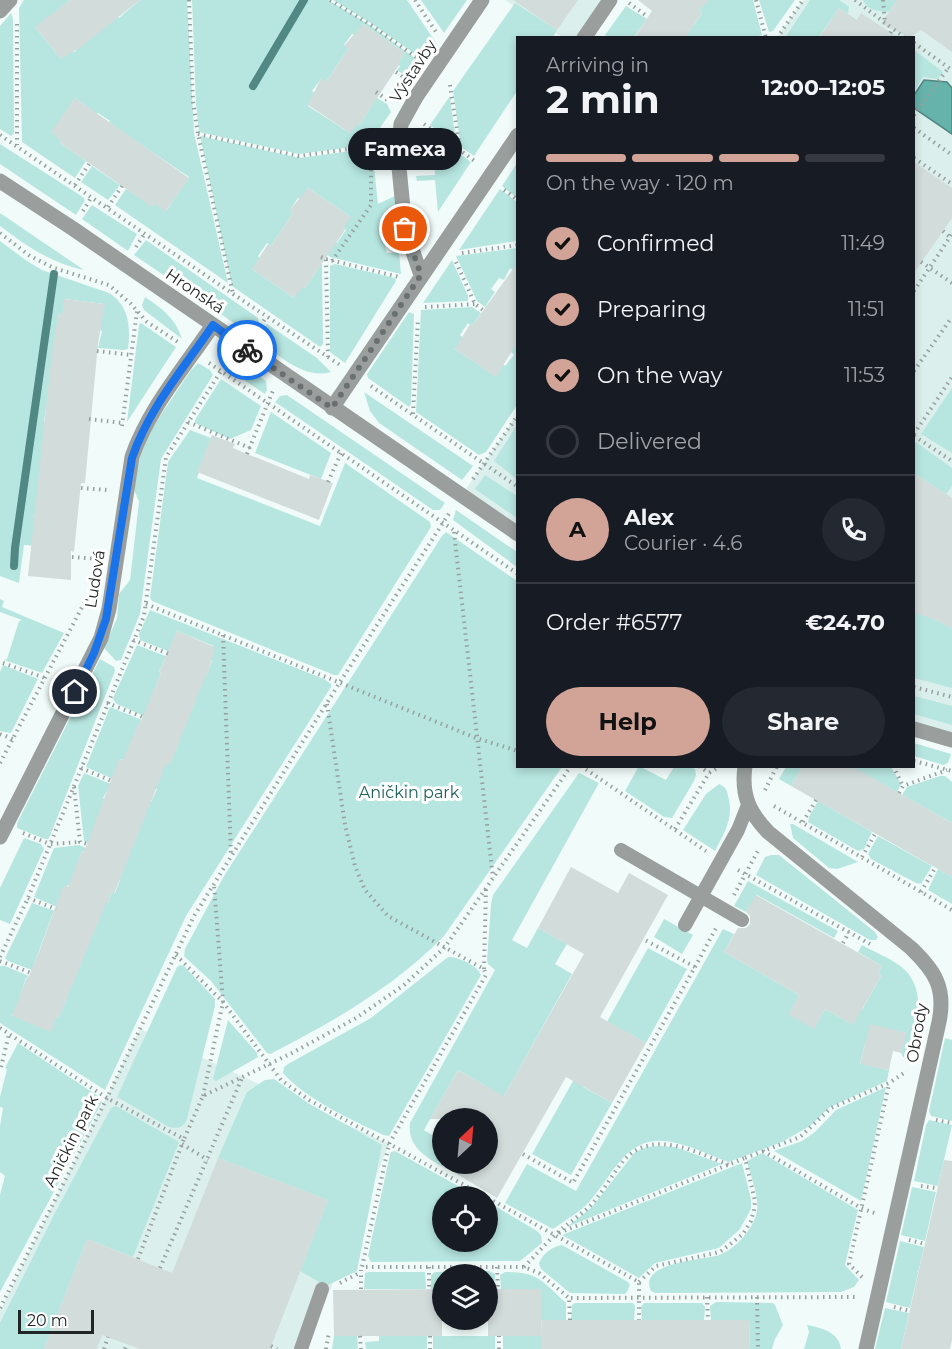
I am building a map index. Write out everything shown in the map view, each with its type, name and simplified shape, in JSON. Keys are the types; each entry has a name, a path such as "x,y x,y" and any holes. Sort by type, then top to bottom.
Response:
{"street":[{"name":"Výstavby","path":"419,278 405,229 398,157 401,124 407,111 482,0"},
{"path":"585,36 610,0"},
{"path":"332,408 354,374 412,302 419,278 516,138"},
{"name":"Hronská","path":"0,181 516,533"},
{"name":"Ľudová","path":"3,832 101,638 109,609 132,458 140,435 151,414 213,325"},
{"path":"915,729 952,740"},
{"name":"Obrody","path":"745,768 743,780 768,832 911,948 936,976 940,993 939,1022 894,1221 869,1300 866,1349"}],"lane":[{"path":"684,925 754,801"},
{"path":"621,850 742,920"},
{"path":"301,1349 322,1289"}],"path":[{"path":"189,0 194,102 198,134 233,294"},
{"path":"330,0 426,64"},
{"path":"415,0 442,42 460,150"},
{"path":"756,0 765,36"},
{"path":"778,36 803,0"},
{"path":"883,0 885,24"},
{"path":"626,1 648,16"},
{"path":"854,1 866,13 902,36"},
{"path":"6,4 17,9 17,146"},
{"path":"888,36 893,29"},
{"path":"915,44 951,69 941,78 915,113"},
{"path":"376,92 407,111 491,173"},
{"path":"915,129 952,155"},
{"path":"198,134 299,156 371,147 372,205 332,261"},
{"path":"0,135 516,486"},
{"path":"915,159 952,184"},
{"path":"75,184 89,164"},
{"path":"108,207 122,186"},
{"path":"499,187 516,199"},
{"path":"915,289 951,235 943,231"},
{"path":"0,233 30,256 54,268 109,285 147,322 516,573"},
{"path":"483,310 476,304 453,255 516,245"},
{"path":"321,257 419,278"},
{"path":"326,259 327,357"},
{"path":"921,262 952,284"},
{"path":"413,414 412,302 476,304"},
{"path":"121,434 137,312"},
{"path":"915,370 952,317"},
{"path":"97,351 131,355"},
{"path":"915,433 952,377"},
{"path":"247,454 268,403"},
{"path":"484,464 516,418"},
{"path":"89,419 122,423"},
{"path":"188,422 250,448"},
{"path":"915,436 952,461"},
{"path":"328,482 341,453"},
{"path":"81,488 113,491"},
{"name":"Aničkin park","path":"0,1308 1,1302 107,1098 194,916 340,682 443,523"},
{"path":"454,531 493,878"},
{"path":"72,557 104,560"},
{"path":"0,763 93,587"},
{"path":"146,604 476,738 516,750"},
{"path":"224,635 231,857"},
{"path":"134,640 170,654"},
{"path":"3,663 45,678"},
{"path":"915,687 952,697"},
{"path":"107,703 143,717"},
{"path":"327,703 345,825 359,879 365,890 388,916 484,969"},
{"path":"0,734 13,739"},
{"path":"915,761 950,771"},
{"path":"81,768 112,781"},
{"path":"203,1096 356,1018 404,985 445,947 570,768"},
{"path":"584,768 698,846 878,948"},
{"path":"702,768 709,773"},
{"path":"675,829 709,773 717,768"},
{"path":"754,801 776,768"},
{"path":"894,768 903,786"},
{"path":"899,793 903,786 950,771"},
{"path":"74,784 80,842"},
{"path":"803,822 816,800"},
{"path":"769,803 952,910"},
{"path":"3,832 50,844 80,842 87,844"},
{"path":"862,857 875,834"},
{"path":"695,850 698,846"},
{"path":"921,892 935,868"},
{"path":"138,1259 203,1096 223,1002 214,884"},
{"path":"361,1289 362,1267 389,1144 486,975 484,969 486,887"},
{"path":"28,898 56,909"},
{"path":"843,943 849,932"},
{"path":"523,1154 573,1183 634,1069 695,967 643,939"},
{"path":"176,955 223,1002 281,1080 309,1100 467,1186"},
{"path":"0,961 31,973"},
{"path":"0,1028 107,1098 184,1139"},
{"path":"1,1067 9,1034"},
{"path":"555,1235 800,1137 831,1108 890,1083 912,1068"},
{"path":"160,1268 242,1077"},
{"path":"869,1300 866,1280 849,1264 890,1083"},
{"path":"938,1120 952,1123"},
{"path":"182,1144 208,1160"},
{"path":"524,1267 555,1235 590,1205 624,1161 640,1148 659,1144 676,1145 729,1165"},
{"path":"762,1151 861,1208 894,1221"},
{"path":"639,1320 639,1282 656,1266 720,1252 743,1234 754,1210 755,1201 745,1158"},
{"path":"922,1186 938,1188"},
{"path":"498,1203 639,1282"},
{"path":"908,1240 925,1244"},
{"path":"362,1267 429,1267 429,1289"},
{"path":"498,1267 524,1267 539,1273 569,1298 757,1297 869,1300"},
{"path":"707,1297 708,1321"},
{"path":"757,1297 758,1349"},
{"path":"569,1298 570,1320"},
{"path":"859,1307 869,1300"},
{"path":"893,1307 909,1311"},
{"path":"360,1336 361,1349"},
{"path":"430,1336 430,1349"},
{"path":"499,1336 499,1349"},
{"path":"104,1349 108,1337"},
{"path":"125,1349 127,1344"}],"shaded area":[{"path":"505,0 610,0 585,36 560,36"},
{"path":"803,0 952,0 952,740 915,729 915,36 778,36"},
{"path":"924,80 947,82 952,88 952,134 915,109 915,94"},
{"path":"516,416 516,533 461,496"},
{"path":"140,1029 389,1144 306,1349 0,1349 0,1311"}],"green space":[{"path":"24,0 70,0 38,27 35,27 61,59 71,50 74,52 116,15 119,18 140,0 187,0 194,133 228,283 115,205 126,189 152,206 155,202 166,211 189,177 109,123 110,121 75,98 52,132 63,139 60,143 86,161 75,178 22,142 19,8"},
{"path":"192,0 328,0 370,25 423,64 412,80 397,70 400,66 396,63 405,53 363,24 356,36 352,34 344,45 348,49 326,82 321,79 312,91 317,94 308,106 350,133 355,121 360,124 374,96 387,104 391,112 368,145 299,154 199,132"},
{"path":"333,0 407,0 437,44 425,61"},
{"path":"421,0 467,0 444,33"},
{"path":"708,0 753,0 762,35 687,36 683,33 694,25 702,13 699,10"},
{"path":"759,0 795,0 773,31 769,32"},
{"path":"810,0 839,0 849,7 848,14 839,8 820,36 786,36"},
{"path":"863,0 897,0 889,12 877,11 865,4"},
{"path":"515,3 557,30 554,36 516,36 516,93 474,156 461,147 453,91"},
{"path":"626,6 647,19 635,36 605,35"},
{"path":"11,13 13,19 14,133 11,136 0,129 0,26"},
{"path":"915,51 943,72 938,79 923,77 915,90"},
{"path":"450,96 456,144 430,125"},
{"path":"431,133 471,162 438,212 435,180 417,181 416,176 435,175"},
{"path":"200,136 300,158 372,148 378,204 395,196 397,222 380,224 387,253 399,252 401,274 330,257 324,252 333,240 337,243 346,230 342,228 351,217 308,188 302,200 298,198 290,210 293,213 271,246 267,243 258,256 261,259 255,269 252,269 294,298 301,285 305,288 322,263 323,344 320,347 232,286"},
{"path":"0,144 83,197 85,200 76,215 0,164"},
{"path":"516,165 516,197 502,186"},
{"path":"92,166 120,185 108,200 81,182"},
{"path":"500,189 516,201 516,241 459,250"},
{"path":"92,205 137,234 128,251 82,219"},
{"path":"0,213 84,270 39,253 19,240 0,226"},
{"path":"146,240 258,318 259,322 250,334 134,255"},
{"path":"0,241 42,270 109,293 125,310 129,325 128,349 98,348 105,304 64,299 64,313 59,313 57,325 52,408 46,408 44,422 50,424 34,519 35,546 24,545 19,583 0,576"},
{"path":"516,248 516,272 510,268 504,280 499,278 491,289 495,292 485,307 477,301 456,256"},
{"path":"452,260 468,296 468,301 423,303"},
{"path":"335,264 395,278 396,281 345,363 330,352 330,266"},
{"path":"145,297 168,315 182,339 144,310 142,305"},
{"path":"472,307 481,313 472,326 468,323 460,335 464,338 455,349 495,376 502,364 505,366 514,355 510,351 516,342 516,407 486,452 479,455 416,412 421,310"},
{"path":"409,312 414,314 411,404 409,407 368,378 367,374"},
{"path":"141,323 176,347 127,422 139,325"},
{"path":"267,324 317,358 331,372 311,372 301,369 256,339"},
{"path":"218,358 236,360 266,381 265,394 223,366 225,362"},
{"path":"198,363 210,370 213,375 161,459 140,614 121,660 116,661 104,648 117,618 119,594 130,580 139,502 133,487 139,461 147,438 158,419"},
{"path":"221,379 261,406 251,430 230,439 195,423"},
{"path":"952,388 952,453 921,434"},
{"path":"364,392 473,466 462,480 379,423 370,411"},
{"path":"287,395 445,503 440,510 433,510 275,402 280,396"},
{"path":"271,412 331,453 321,479 255,453"},
{"path":"516,427 516,478 494,461"},
{"path":"190,430 211,438 197,478 320,526 345,463 430,522 431,527 338,675 152,601 150,598 168,462"},
{"path":"916,442 952,468 952,486 946,494 915,474"},
{"path":"485,475 516,495 516,517 475,489"},
{"path":"456,510 516,551 516,566 453,520"},
{"name":"Aničkin park","path":"446,532 516,580 516,768 561,768 444,936 405,971 362,1002 294,1042 270,1054 267,1053 211,981 184,956 185,949 224,876"},
{"path":"0,599 4,601 2,607 64,633 42,673 4,660 7,659 19,621 22,620 0,612"},
{"path":"150,610 324,679 331,684 331,687 186,916 105,1090 0,1023 0,966 29,976 26,978 14,1014 11,1015 51,1031 54,1017 58,1018 64,1005 103,902 108,903 111,892 115,893 120,880 116,878 134,841 146,801 151,802 157,789 152,787 158,774 162,775 161,772 185,724 202,673 207,675 212,661 207,659 214,646 177,631 170,652 140,640 139,634"},
{"path":"915,611 952,629 952,688 915,678"},
{"path":"137,645 168,657 165,658 159,672 161,673 144,716 117,704 113,698"},
{"path":"100,659 114,667 115,671 50,836 45,839 17,828 17,823"},
{"path":"3,665 38,679 11,733 0,731 0,672"},
{"path":"915,696 952,706 952,725 915,714"},
{"path":"110,707 142,720 124,760 119,759 113,779 86,767"},
{"path":"915,743 951,754 948,763 943,765 915,756"},
{"path":"638,768 643,768 666,780 673,768 695,769 694,781 672,818 664,817 625,791"},
{"path":"785,768 801,768 791,786 779,779"},
{"path":"853,768 892,768 901,784 897,792"},
{"path":"84,773 111,784 103,798 105,799 88,843 84,841 78,786"},
{"path":"579,773 599,783 512,940 527,948 538,928 567,944 555,964 572,974 497,1108 494,1108 486,1086 458,1070 436,1108 432,1108 432,1116 424,1130 432,1135 432,1160 413,1142 410,1123 495,970 487,960 493,895"},
{"path":"945,776 952,782 952,823 902,795 907,787"},
{"path":"719,784 727,790 730,814 722,839 715,851 683,830 706,794"},
{"path":"818,801 872,832 864,849 858,851 808,822"},
{"path":"790,824 858,862 837,869 829,868 793,838"},
{"path":"878,836 932,866 921,884 871,859 868,854"},
{"path":"24,838 41,844 44,849 10,924 0,920 0,888"},
{"path":"79,845 86,848 84,852 82,851 70,886 68,885 57,907 34,897 54,848"},
{"path":"779,855 875,932 878,937 876,940 870,940 756,875 765,857"},
{"path":"938,869 952,877 952,904 928,890"},
{"path":"748,881 838,931 834,938 757,895 746,912 734,906"},
{"path":"32,903 55,911 32,970 5,958"},
{"path":"664,919 693,935 682,954 654,937"},
{"path":"723,929 734,934 724,952 799,995 789,1014 814,1028 825,1009 850,1023 863,1008 881,976 878,974 882,966 858,952 862,945 899,965 909,974 918,996 917,1021 909,1058 903,1057 901,1053 906,1033 879,1027 865,1044 860,1063 889,1070 887,1081 830,1107 810,1126 782,1142 729,1162 676,1143 660,1141 646,1143 625,1156 586,1205 553,1229 505,1203 527,1164 576,1191"},
{"path":"648,948 687,969 646,1043 617,1027 598,1038"},
{"path":"448,957 467,962 481,975 389,1136 358,1123 316,1100 292,1083 283,1073 284,1067 288,1064 371,1018"},
{"path":"184,966 215,999 215,1006 187,1119 182,1126 175,1128 169,1127 117,1097 177,967"},
{"path":"228,1020 258,1057 216,1081 213,1079"},
{"path":"945,1038 952,1040 952,1121 931,1116 929,1111"},
{"path":"18,1043 98,1096 102,1102 0,1292 0,1195 5,1176 0,1172 0,1126 3,1108 0,1107 0,1097 7,1069 5,1068"},
{"path":"582,1065 593,1070 583,1087 612,1103 571,1175 532,1154"},
{"path":"274,1079 308,1103 382,1145 357,1271 326,1286 300,1271 328,1200 218,1158 247,1092 265,1080"},
{"path":"886,1087 861,1201 774,1151 802,1141 815,1132 836,1110"},
{"path":"116,1106 179,1142 133,1257 87,1239 44,1349 0,1349 0,1323 111,1108"},
{"path":"929,1120 952,1125 938,1186 914,1181"},
{"path":"647,1147 675,1147 722,1164 567,1227 592,1207 635,1152"},
{"path":"395,1151 432,1172 432,1174 436,1174 458,1186 432,1186 432,1252 498,1252 498,1208 537,1231 541,1235 542,1243 520,1261 371,1262 368,1256 391,1152"},
{"path":"762,1153 858,1210 845,1265 859,1280 854,1287 841,1292 655,1293 651,1291 649,1281 662,1268 719,1255 732,1248 743,1237 757,1211 756,1192 747,1161"},
{"path":"742,1163 751,1199 751,1209 740,1229 719,1248 655,1263 639,1278 562,1235"},
{"path":"912,1187 936,1192 925,1241 901,1235"},
{"path":"900,1241 924,1247 910,1308 886,1302"},
{"path":"562,1245 628,1282 630,1285 628,1290 625,1294 570,1293 541,1269 539,1264 548,1252"},
{"path":"425,1272 426,1289 364,1289 365,1273"},
{"path":"505,1272 526,1274 539,1279 566,1303 566,1320 541,1320 540,1289 501,1289 500,1275"},
{"path":"716,1302 773,1303 783,1325 772,1349 750,1349 749,1321 711,1321 710,1306"},
{"path":"575,1303 633,1303 635,1306 634,1321 571,1320 572,1305"},
{"path":"644,1303 702,1303 705,1307 704,1321 642,1321 641,1307"},
{"path":"885,1308 909,1313 901,1349 875,1349"},
{"path":"807,1325 824,1329 833,1335 840,1343 841,1349 804,1349 809,1332"},
{"path":"334,1336 357,1336 358,1349 332,1349"},
{"path":"379,1336 427,1336 427,1349 366,1349 365,1342 379,1341"},
{"path":"433,1336 495,1336 495,1349 433,1349"},
{"path":"503,1336 542,1336 542,1349 503,1349"}],"building":[{"path":"70,0 140,0 81,47 61,59 35,27"},
{"path":"513,0 578,0 557,30"},
{"path":"638,0 709,0 699,10 702,13 686,36 635,36 652,11"},
{"path":"897,0 952,0 952,52 921,30 912,36 907,36 881,24"},
{"path":"839,8 857,20 861,13 896,36 820,36"},
{"path":"363,24 405,53 360,124 358,123 350,133 308,105 321,78 326,82 348,49 344,46"},
{"path":"75,98 189,178 165,212 154,203 152,207 60,143 61,141 51,132"},
{"path":"915,163 952,188 952,218 915,272"},
{"path":"308,188 351,217 343,229 345,230 305,288 303,287 294,298 252,269 268,244 271,246 293,213 289,211"},
{"path":"516,265 516,344 496,377 455,349 470,324 472,326"},
{"path":"64,299 105,304 98,344 85,483 81,483 74,552 71,551 71,580 28,576 52,352 59,313 63,313"},
{"path":"212,435 235,444 233,448 309,479 310,475 333,483 319,520 197,472"},
{"path":"915,474 952,498 952,629 915,612"},
{"path":"177,631 215,647 208,675 206,675 170,765 166,764 114,894 111,892 51,1032 12,1016 63,886 68,887 82,851 84,852 119,759 123,760 141,721"},
{"path":"801,768 855,768 952,823 952,877 791,786"},
{"path":"571,867 618,893 629,873 668,895 600,1017 646,1043 612,1103 566,1077 498,1196 498,1186 477,1186 457,1174 498,1174 498,1108 436,1108 458,1070 504,1096 584,954 538,928"},
{"path":"756,895 882,966 878,974 881,976 853,1025 825,1009 814,1029 788,1014 799,995 724,952 738,928 746,928 750,924 750,916 746,912"},
{"path":"870,1024 907,1033 901,1053 893,1051 889,1070 860,1064"},
{"path":"218,1158 328,1200 270,1349 140,1349 102,1335 97,1349 44,1349 87,1239 172,1273"},
{"path":"944,1160 952,1161 952,1339 950,1349 901,1349"},
{"path":"432,1289 432,1330 442,1330 442,1336 334,1336 333,1290"},
{"path":"498,1289 541,1289 542,1336 488,1336 488,1330 498,1330"},
{"path":"542,1320 749,1320 750,1349 542,1349"}],"waterway":[{"path":"253,86 304,0"},
{"path":"14,566 54,274"}],"way so far":[{"path":"247,350 332,408 421,275 405,229"}],"place":[{"name":"Famexa","path":"405,229"}],"route":[{"path":"75,692 101,638 109,609 127,483 140,435 151,414 213,325 247,350"}]}
